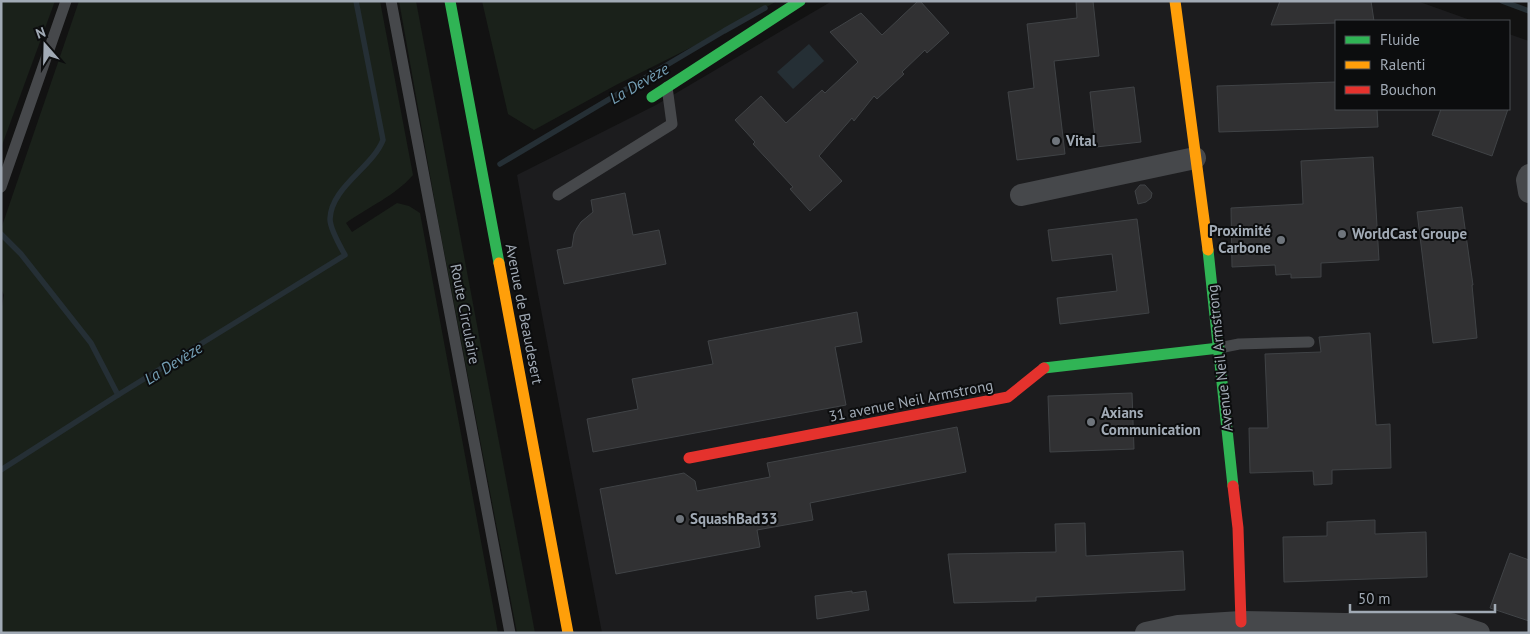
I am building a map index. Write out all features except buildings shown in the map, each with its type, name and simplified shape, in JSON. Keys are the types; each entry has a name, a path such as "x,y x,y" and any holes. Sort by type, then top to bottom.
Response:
{"street":[{"name":"Avenue de Beaudesert","path":"450,1 568,633"},
{"path":"652,97 800,1"},
{"name":"Avenue Neil Armstrong","path":"1175,1 1219,348 1239,533 1241,622"},
{"path":"1021,195 1195,158"},
{"path":"1529,174 1527,180 1529,192"},
{"name":"31 avenue Neil Armstrong","path":"689,458 1008,398 1043,368 1219,348"},
{"path":"1146,633 1178,626 1241,622 1451,624 1480,633"}],"lane":[{"path":"1,188 66,1"},
{"name":"Route Circulaire","path":"391,1 510,633"},
{"path":"558,195 672,124 667,87"},
{"path":"1219,348 1239,344 1309,342"}],"shaded area":[{"path":"1,1 55,1 1,148"},
{"path":"79,1 380,1 413,175 390,195 346,223 352,232 397,203 409,206 420,213 498,633 1,633 1,312 4,295 1,289 1,229"},
{"path":"399,1 416,1 535,633 517,633 438,220"},
{"path":"482,1 777,1 724,31 616,85 534,130 508,114"},
{"path":"832,1 1417,1 1470,20 1335,20 1335,110 1510,110 1510,34 1529,41 1529,633 602,633 517,175 656,105"},
{"path":"809,44 824,61 793,89 777,72"}],"waterway":[{"name":"La Devèze","path":"1,470 118,395 345,255 332,228 330,219 332,208 344,187 370,160 383,140 356,1"},
{"name":"La Devèze","path":"1502,1 1529,11"},
{"name":"La Devèze","path":"500,164 765,8"},
{"path":"1,234 21,254 91,343 118,395"}],"traffic: fast":[{"path":"450,1 499,263"},
{"path":"652,97 800,1"},
{"path":"1208,250 1233,486"},
{"path":"1044,368 1219,348"}],"traffic: slow":[{"path":"1175,1 1208,250"},
{"path":"499,263 568,633"}],"traffic: jam":[{"path":"689,458 1008,397 1044,368"},
{"path":"1233,486 1238,528 1241,622"}],"place":[{"name":"Vital","path":"1056,141"},
{"name":"WorldCast Groupe","path":"1342,234"},
{"name":"Proximité Carbone","path":"1281,240"},
{"name":"Axians Communication","path":"1091,422"},
{"name":"SquashBad33","path":"680,519"}]}
